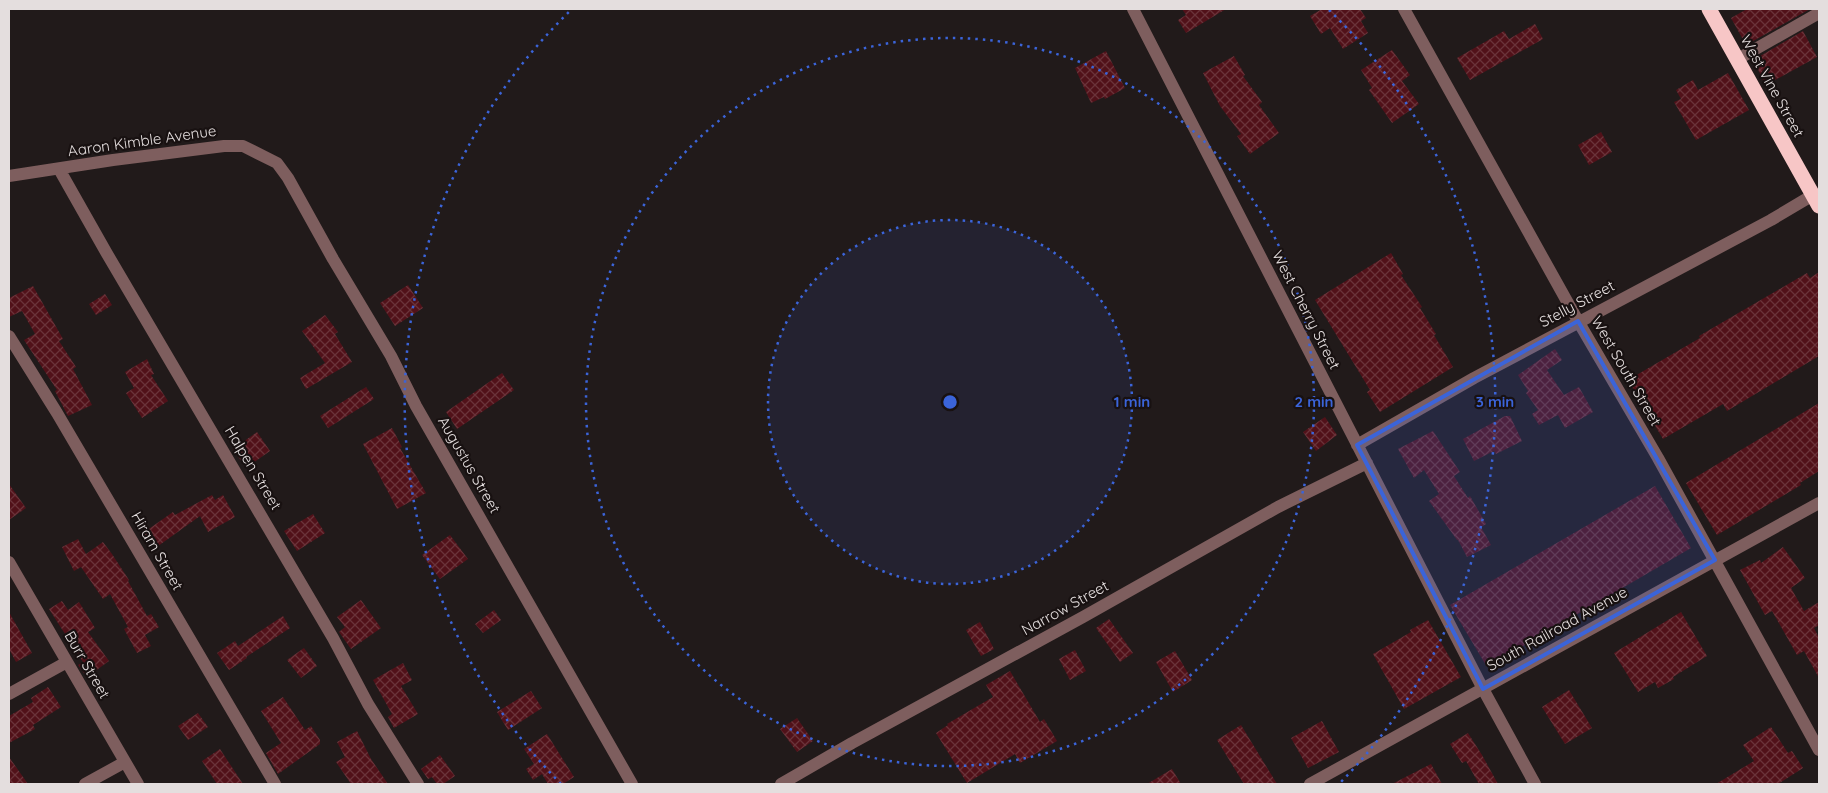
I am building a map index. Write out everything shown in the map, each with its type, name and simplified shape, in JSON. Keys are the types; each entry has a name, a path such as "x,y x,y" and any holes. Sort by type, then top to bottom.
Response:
{"highway":[{"name":"West Vine Street","path":"1709,9 1816,200"}],"street":[{"name":"West Cherry Street","path":"1132,9 1482,689 1535,784"},
{"name":"West South Street","path":"1404,9 1578,321 1658,458 1819,750"},
{"path":"1738,59 1819,13"},
{"name":"Aaron Kimble Avenue","path":"9,176 224,146 243,146 277,163"},
{"name":"Augustus Street","path":"277,163 288,178 333,260 391,356 434,438 632,784"},
{"name":"Halpen Street","path":"59,169 328,629 368,704 418,784"},
{"name":"Stelly Street","path":"1357,445 1578,321 1771,220 1816,200"},
{"name":"Hiram Street","path":"9,336 57,413 275,784"},
{"name":"Narrow Street","path":"781,784 1278,507 1366,463"},
{"name":"South Railroad Avenue","path":"1310,784 1819,503"},
{"name":"Burr Street","path":"9,562 138,784"},
{"path":"9,694 67,662"},
{"path":"84,784 126,762"}],"highlighted area":[{"path":"1578,321 1715,560 1483,689 1357,445"}],"building":[{"path":"1182,9 1226,9 1186,33 1178,20 1186,15"},
{"path":"1322,9 1360,9 1366,18 1361,21 1368,33 1343,49 1330,28 1321,34 1310,16"},
{"path":"1747,9 1810,9 1746,45 1731,18"},
{"path":"1535,24 1543,39 1470,80 1457,58 1504,31 1509,39"},
{"path":"1803,31 1817,57 1766,85 1755,64 1757,63 1755,59"},
{"path":"1392,50 1410,75 1402,81 1419,104 1392,123 1369,90 1372,88 1361,70"},
{"path":"1106,51 1125,88 1105,99 1104,97 1091,103 1075,68"},
{"path":"1234,56 1245,75 1243,76 1262,102 1259,105 1279,133 1250,154 1237,136 1241,134 1220,106 1203,73"},
{"path":"1728,73 1749,110 1696,140 1674,102 1681,99 1676,90 1693,80 1698,90"},
{"path":"1601,132 1612,152 1589,165 1578,145"},
{"path":"1391,253 1403,274 1401,275 1422,307 1420,308 1453,367 1380,412 1367,392 1370,390 1315,300"},
{"path":"1819,272 1819,356 1727,411 1723,404 1663,439 1628,380 1807,273 1810,278"},
{"path":"408,285 423,308 395,326 380,303"},
{"path":"33,286 63,339 59,341 76,367 73,369 92,405 68,416 55,391 57,390 24,340 35,334 22,311 9,317 9,298"},
{"path":"105,294 112,305 96,315 89,304"},
{"path":"325,315 338,332 335,334 352,362 306,389 300,378 325,363 302,331"},
{"path":"1555,349 1562,360 1547,370 1564,395 1579,387 1593,412 1565,428 1558,415 1539,425 1532,414 1538,410 1526,393 1528,391 1518,375"},
{"path":"147,359 154,374 151,375 168,401 142,418 126,393 134,388 125,372"},
{"path":"502,373 514,390 457,429 446,412"},
{"path":"366,387 374,399 328,428 320,416"},
{"path":"1819,403 1819,471 1800,483 1801,485 1717,535 1686,483"},
{"path":"1505,416 1510,416 1522,441 1496,454 1494,451 1474,461 1463,439"},
{"path":"1325,417 1337,435 1316,451 1303,432"},
{"path":"392,428 402,447 400,448 426,493 397,509 363,444"},
{"path":"1433,431 1460,472 1454,476 1468,498 1470,496 1486,524 1481,527 1491,545 1467,557 1458,540 1429,501 1439,494 1424,470 1414,478 1398,449"},
{"path":"257,432 270,451 246,468 233,449"},
{"path":"9,484 26,508 9,520"},
{"path":"1655,486 1691,548 1487,667 1450,605"},
{"path":"212,495 215,500 223,495 235,517 208,532 200,516 154,549 143,533 173,512 175,515"},
{"path":"313,514 325,533 297,551 284,531"},
{"path":"450,535 468,559 440,579 422,555"},
{"path":"78,539 86,554 103,542 112,554 129,580 147,616 151,614 159,627 145,635 151,646 137,653 124,629 128,627 110,594 103,599 81,567 74,571 62,547"},
{"path":"1783,547 1805,578 1791,588 1804,611 1819,602 1819,625 1814,628 1819,638 1819,678 1804,651 1797,655 1772,611 1765,615 1740,570 1760,560 1761,563"},
{"path":"361,600 381,628 351,649 339,632 345,627 337,617"},
{"path":"62,601 68,610 79,602 95,628 88,632 109,661 87,677 78,665 83,662 49,609"},
{"path":"494,610 501,620 483,633 475,624"},
{"path":"9,612 32,653 16,662 9,649"},
{"path":"1681,612 1707,656 1658,688 1655,682 1638,692 1614,653"},
{"path":"283,616 290,628 229,670 217,653 235,641 238,646"},
{"path":"1109,619 1133,653 1120,662 1096,628"},
{"path":"1428,620 1461,677 1404,709 1373,654"},
{"path":"980,622 994,649 981,656 966,630"},
{"path":"304,648 317,666 301,678 287,660"},
{"path":"1075,650 1086,671 1070,680 1059,659"},
{"path":"1175,651 1192,680 1173,692 1156,662"},
{"path":"403,663 412,680 401,686 418,714 394,728 388,717 392,714 373,680"},
{"path":"1010,671 1040,722 1044,719 1057,741 1020,763 1015,754 967,783 936,733 947,724 993,697 986,685"},
{"path":"48,687 61,707 33,725 35,729 9,743 9,716 33,702 31,698"},
{"path":"1569,690 1592,728 1565,744 1542,707"},
{"path":"531,691 542,708 508,730 497,712"},
{"path":"283,697 305,730 311,726 320,740 320,744 278,774 266,753 281,743 261,711"},
{"path":"198,713 208,727 188,740 178,726"},
{"path":"797,718 813,741 797,752 780,729"},
{"path":"1322,721 1339,752 1308,768 1291,738"},
{"path":"1241,725 1277,784 1244,784 1217,740"},
{"path":"1771,727 1788,753 1792,751 1803,768 1778,784 1716,784 1754,761 1743,745"},
{"path":"357,731 371,759 388,784 351,784 336,762 345,757 337,742"},
{"path":"1468,733 1498,784 1479,784 1466,761 1462,763 1450,744"},
{"path":"547,734 574,777 563,784 548,784 542,774 533,780 526,769 534,764 524,749"},
{"path":"220,749 243,784 217,784 202,761"},
{"path":"440,755 455,776 443,784 437,784 432,777 428,779 421,769"},
{"path":"9,757 28,784 9,784"},
{"path":"1431,764 1442,784 1392,784"},
{"path":"1172,769 1181,784 1147,784"}]}
